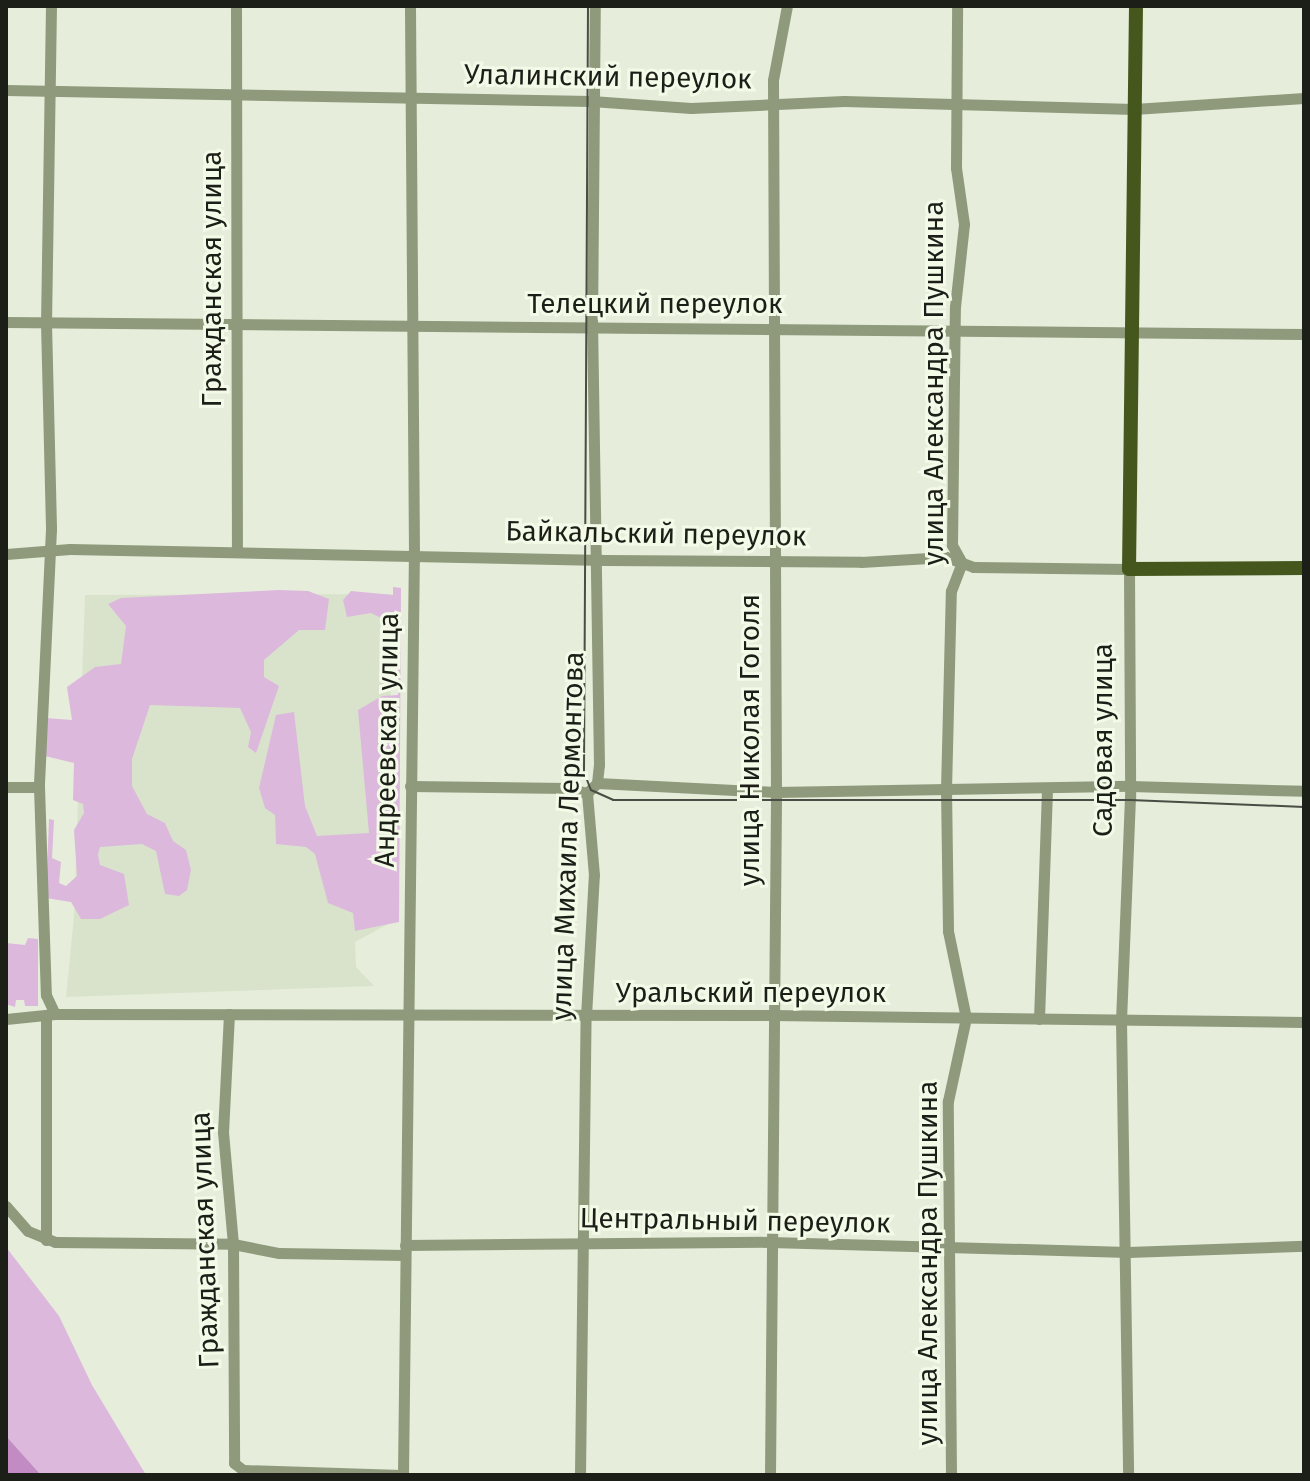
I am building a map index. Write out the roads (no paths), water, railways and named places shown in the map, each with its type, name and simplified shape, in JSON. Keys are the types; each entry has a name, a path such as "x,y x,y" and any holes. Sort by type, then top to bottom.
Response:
{"main road":[{"name":"Садовая улица","path":"1129,569 1136,6"},
{"name":"Байкальский переулок","path":"1129,569 1304,568"}],"street":[{"path":"6,1206 20,1225 46,1240 50,1015 46,995 39,787 48,554 46,323 51,6"},
{"name":"Гражданская улица","path":"236,6 237,552"},
{"name":"Андреевская улица","path":"402,1475 414,554 410,6"},
{"name":"улица Михаила Лермонтова","path":"580,1475 586,1016 594,875 587,793 597,783 592,327 595,6"},
{"name":"улица Николая Гоголя","path":"770,1475 771,1015 776,792 777,103 774,73 787,6"},
{"name":"улица Александра Пушкина","path":"951,1475 949,1086 966,1018 948,931 946,790 951,591 962,563 952,545 955,332 964,224 956,168 957,6"},
{"name":"Улалинский переулок","path":"6,90 594,101 691,108 777,103 957,101 1134,109 1304,98"},
{"name":"Телецкий переулок","path":"6,322 1304,334"},
{"name":"Байкальский переулок","path":"6,554 48,554 70,549 775,561 946,557 962,563 1129,569"},
{"name":"Садовая улица","path":"1128,1475 1128,1252 1121,1020 1130,786 1129,569"},
{"path":"597,783 776,792 1130,786 1304,791"},
{"path":"410,786 567,788 587,793"},
{"path":"6,787 39,787"},
{"path":"1039,1019 1047,788"},
{"name":"Гражданская улица","path":"229,1014 223,1132 233,1244 234,1463 243,1470 402,1475"},
{"name":"Уральский переулок","path":"6,1019 50,1015 229,1014 771,1015 1304,1022"},
{"name":"Центральный переулок","path":"46,1240 233,1244 279,1253 583,1242 770,1242 1128,1252 1304,1246"}],"tram line":[{"path":"588,6 584,772 591,790 613,800 1130,800 1304,807"}]}
